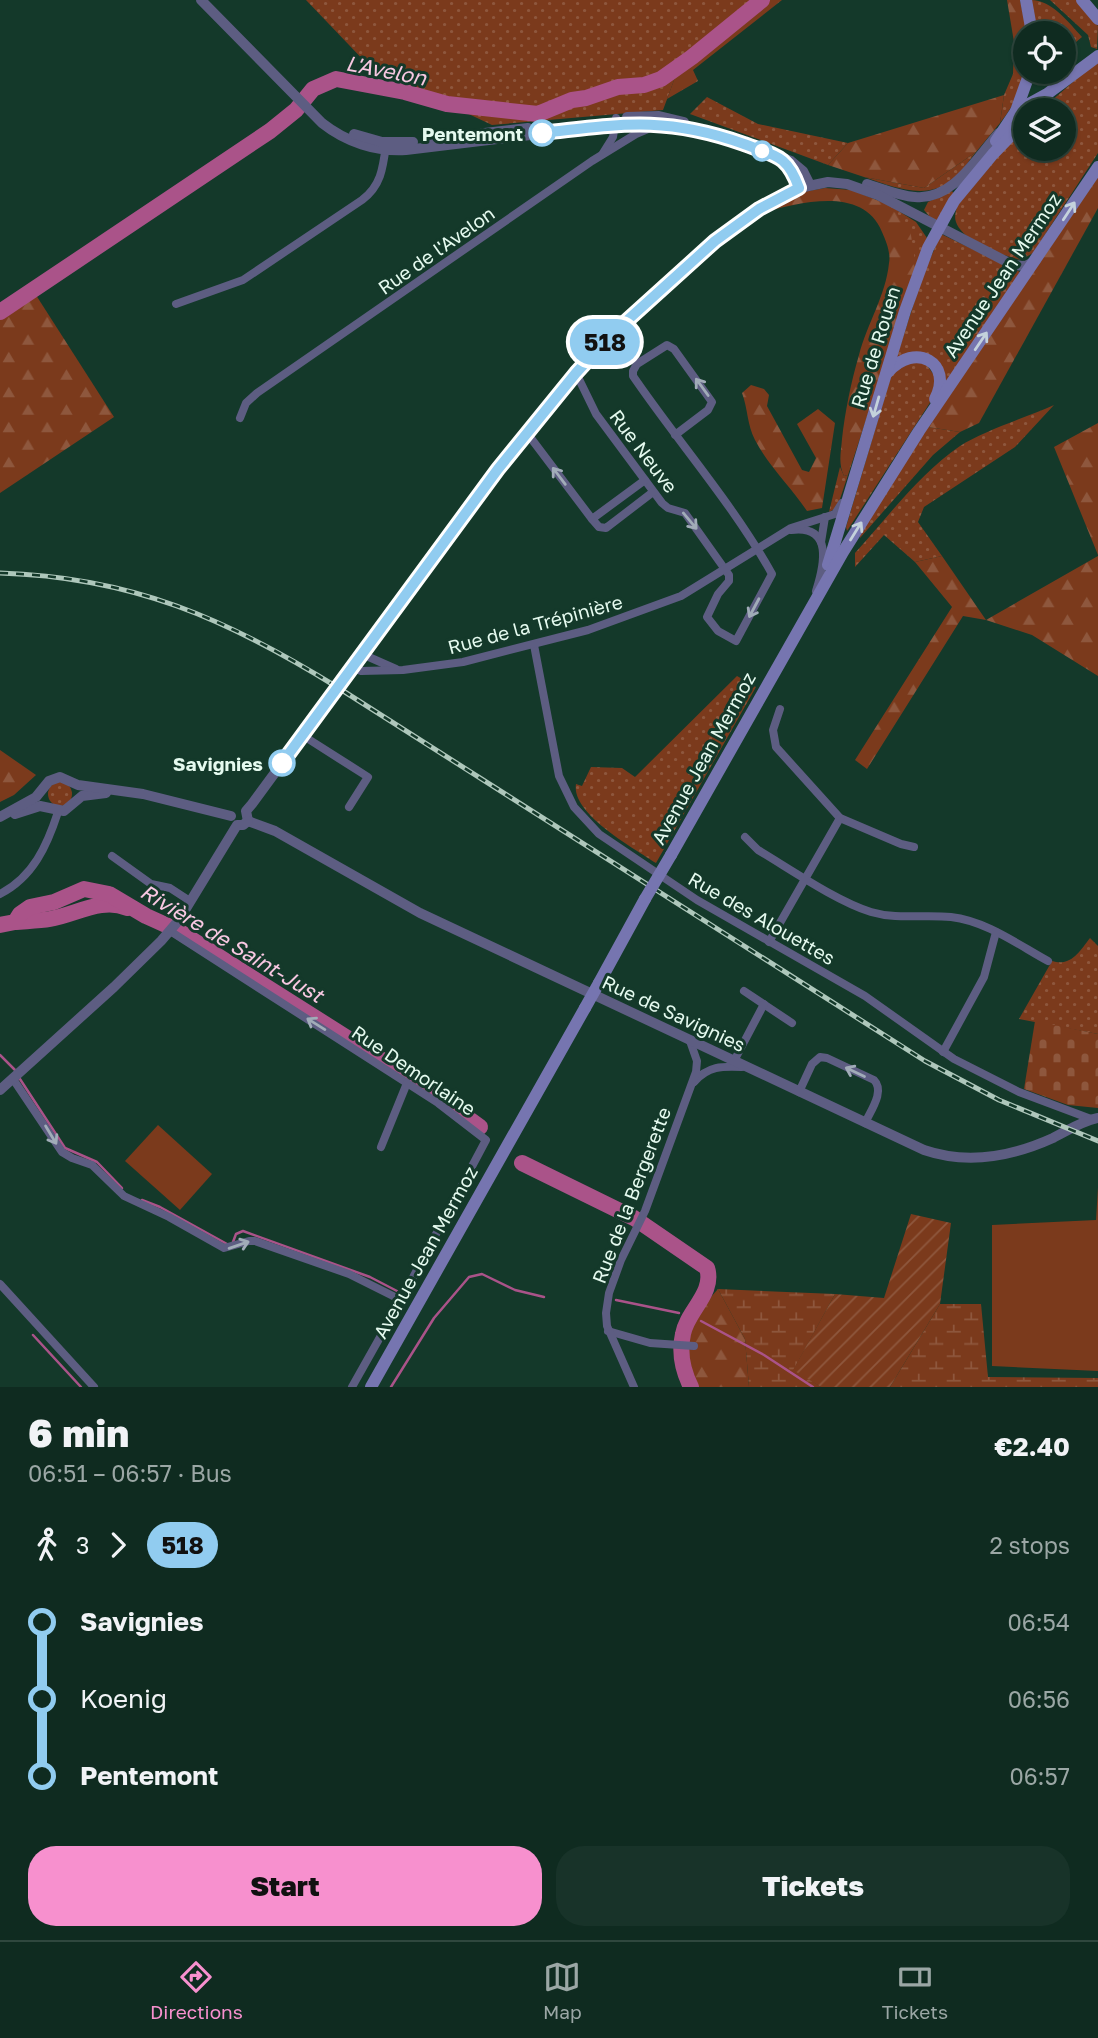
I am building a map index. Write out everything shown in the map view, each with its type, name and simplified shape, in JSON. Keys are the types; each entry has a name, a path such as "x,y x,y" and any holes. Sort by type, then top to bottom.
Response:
{"main road":[{"path":"1026,0 1030,21"},
{"path":"1082,0 1098,19"},
{"path":"1051,98 1097,57"},
{"path":"1042,98 1097,57"},
{"name":"Rue de Rouen","path":"808,610 836,546 911,293 939,228 954,201 1013,122"},
{"name":"Avenue Jean Mermoz","path":"371,1387 808,610 919,431 1096,169"},
{"path":"886,375 897,362 911,356 925,358 936,369 940,380 939,389 919,431"}],"street":[{"path":"201,0 309,108 337,127 386,146 618,122 646,116 672,118 779,157 790,166 805,186"},
{"path":"922,219 922,206 932,195 956,181 1013,121"},
{"path":"618,122 665,125 714,134"},
{"path":"618,122 624,135 620,144"},
{"path":"592,161 611,143 618,122"},
{"name":"Rue de l'Avelon","path":"240,418 246,403 257,393 592,161 644,130 665,125"},
{"path":"176,304 243,280 367,197 381,177 386,146"},
{"path":"833,182 861,188 1016,266 1030,264 1040,255"},
{"path":"0,1090 114,987 172,928 241,819 302,735 527,433 611,335 715,241 759,209 805,186 855,182 912,197 932,195"},
{"path":"675,435 708,410 712,402 674,349 667,345 637,364 633,373 675,435 757,549 772,576 736,641 718,631 707,618 717,595 730,580 725,569"},
{"name":"Rue Neuve","path":"576,373 596,414 653,492 665,506 682,511 688,516 725,569"},
{"path":"527,433 599,527 606,528 653,492"},
{"name":"Rue de la Trépinière","path":"352,668 365,671 398,670 463,662 583,632 673,599 796,526 838,511 859,468"},
{"path":"592,519 645,480"},
{"path":"815,594 824,563 821,542 825,517"},
{"path":"785,532 797,529 807,531 821,542"},
{"name":"Rue des Alouettes","path":"534,645 557,768 566,793 579,814 599,834 647,868 865,996 943,1052 1010,1088 1095,1119"},
{"path":"362,654 398,670"},
{"path":"780,709 772,730 776,747 839,818 901,844 914,846"},
{"path":"302,735 368,777 349,807"},
{"path":"0,818 34,798 49,781 56,778 81,785 126,791"},
{"path":"69,780 76,790 74,803"},
{"path":"0,894 18,882 38,859 49,838 53,810 43,798 44,787"},
{"path":"0,818 37,807 67,810 85,795 126,791"},
{"name":"Rue de Savignies","path":"126,791 241,819 275,831 412,909 930,1152 978,1159 1029,1148 1095,1119"},
{"path":"769,942 839,818"},
{"path":"745,837 758,850 851,903 898,917 958,918 996,932 1048,961"},
{"path":"112,856 151,884 170,888 190,901"},
{"name":"Rue Demorlaine","path":"172,928 217,962 445,1108 486,1140 401,1300"},
{"path":"943,1052 984,977 996,932"},
{"path":"744,991 792,1023"},
{"path":"734,1061 764,1004"},
{"name":"Rue de la Bergerette","path":"634,1387 608,1331 606,1313 609,1293 621,1260 643,1216 697,1066 690,1041"},
{"path":"799,1092 815,1060 820,1057 827,1058 874,1080 878,1085 879,1091 864,1122"},
{"name":"Rue de la Bergerette","path":"687,1093 700,1075 709,1069 748,1067"},
{"path":"17,1074 62,1152 68,1157 92,1165 124,1196 169,1217 224,1248 255,1241 349,1274 401,1300 352,1387"},
{"path":"381,1147 407,1083"},
{"path":"0,1284 93,1387"},
{"path":"608,1331 650,1343 686,1346"}],"green space":[{"path":"306,0 761,0 680,64 663,110 492,125 371,68"},
{"path":"761,0 782,0 693,70 698,81 667,99 680,64"},
{"path":"1007,0 1020,0 1024,21 1013,21 1013,36"},
{"path":"1031,0 1046,4 1068,21 1034,21"},
{"path":"1050,0 1077,0 1098,26 1097,49 1091,47 1088,35 1076,21"},
{"path":"1076,30 1082,37 1076,42"},
{"path":"1098,60 1098,153 1033,253 1021,260 984,247 960,229 955,216 957,206 1013,138 1013,161 1076,161 1076,98 1055,98 1071,84 1076,84 1076,79"},
{"path":"1013,74 1013,84 1021,84 1016,98 1013,98 1013,104 1000,123 1004,95"},
{"path":"1004,95 1000,123 976,152 924,188 864,177 828,165 848,143"},
{"path":"707,97 758,124 848,143 828,165 690,114"},
{"path":"976,152 955,178 933,189 910,190 864,177 924,188"},
{"path":"1098,177 1098,208 979,423 960,432 928,427"},
{"path":"825,188 852,190 889,205 910,229 916,267 848,475 844,476 840,458 853,376 887,275 889,251 873,217 860,208 845,203 811,202 761,213 803,192"},
{"path":"952,191 954,194 935,223 924,210 928,202"},
{"path":"889,205 916,222 927,238 916,267"},
{"path":"941,234 1020,272 945,384 936,362 896,359 923,275"},
{"path":"34,292 114,417 0,493 0,314"},
{"path":"909,361 926,364 936,378 931,401 847,531 891,376"},
{"path":"751,385 764,389 769,395 767,406 802,470 809,472 816,458 797,424 818,409 835,423 822,508 807,511 760,449 750,429 742,393"},
{"path":"1054,405 1015,447 924,507 918,522 942,556 915,562 884,535 855,567 855,553 917,483 945,457 981,435"},
{"path":"1098,423 1098,555 1054,447"},
{"path":"928,427 960,432 933,455 860,538 860,531"},
{"path":"840,467 844,476 848,475 837,508 829,512"},
{"path":"942,556 986,620 963,616 867,769 855,760 952,607 915,562"},
{"path":"1098,556 1098,676 1032,635 986,620"},
{"path":"737,676 756,687 656,863 593,818 577,795 576,784 582,786 591,767 622,768 635,777"},
{"path":"0,750 36,775 14,795 0,802"},
{"path":"60,782 71,789 72,794 65,805 60,806 49,799 48,794 55,783"},
{"path":"1090,938 1098,946 1098,1034 1019,1019 1052,961 1070,960"},
{"path":"1035,1021 1098,1034 1098,1108 1068,1105 1024,1089"},
{"path":"158,1125 212,1174 180,1210 125,1161"},
{"path":"1098,1187 1098,1371 992,1366 992,1225 1096,1220"},
{"path":"911,1214 951,1223 940,1304 890,1387 821,1387 793,1370 835,1294 884,1298"},
{"path":"718,1289 745,1339 749,1387 689,1387 689,1333 695,1315"},
{"path":"718,1289 835,1294 794,1369 821,1387 749,1387 745,1339"},
{"path":"940,1304 981,1304 988,1377 1098,1378 1098,1387 890,1387"}],"waterway":[{"name":"L'Avelon","path":"0,312 270,131 296,110 313,89 336,79 405,92 447,104 538,114 572,100 661,79 762,0"},
{"name":"Rivière de Saint-Just","path":"0,925 15,922 20,914 30,907 54,902 84,889 109,894 146,916 177,930 363,1048"},
{"path":"15,922 50,919 98,906 118,905 127,908"},
{"path":"0,1055 15,1070"},
{"name":"Rivière de Saint-Just","path":"374,1055 428,1089 480,1127"},
{"path":"18,1076 65,1148 97,1162 122,1188"},
{"name":"Rivière de Saint-Just","path":"522,1163 634,1218 707,1268 707,1286 686,1326 681,1348 682,1361 691,1387"},
{"path":"142,1200 227,1244"},
{"path":"233,1242 236,1234 243,1231 370,1277 397,1291"},
{"path":"391,1387 434,1318 469,1277 482,1274 515,1290 544,1297"},
{"path":"616,1300 679,1313"},
{"path":"701,1321 764,1355 813,1387"},
{"path":"33,1335 81,1387"}],"railway":[{"path":"0,573 48,576 136,593 177,606 256,641 337,687 925,1061 999,1100 1098,1141"}],"bus line":[{"name":"518","path":"282,763 498,469 576,373 611,335 715,241 759,209 799,188 790,166 779,157 694,129 628,123 542,133"}],"place":[{"name":"Pentemont","path":"542,133"},
{"name":"Savignies","path":"282,763"}]}
